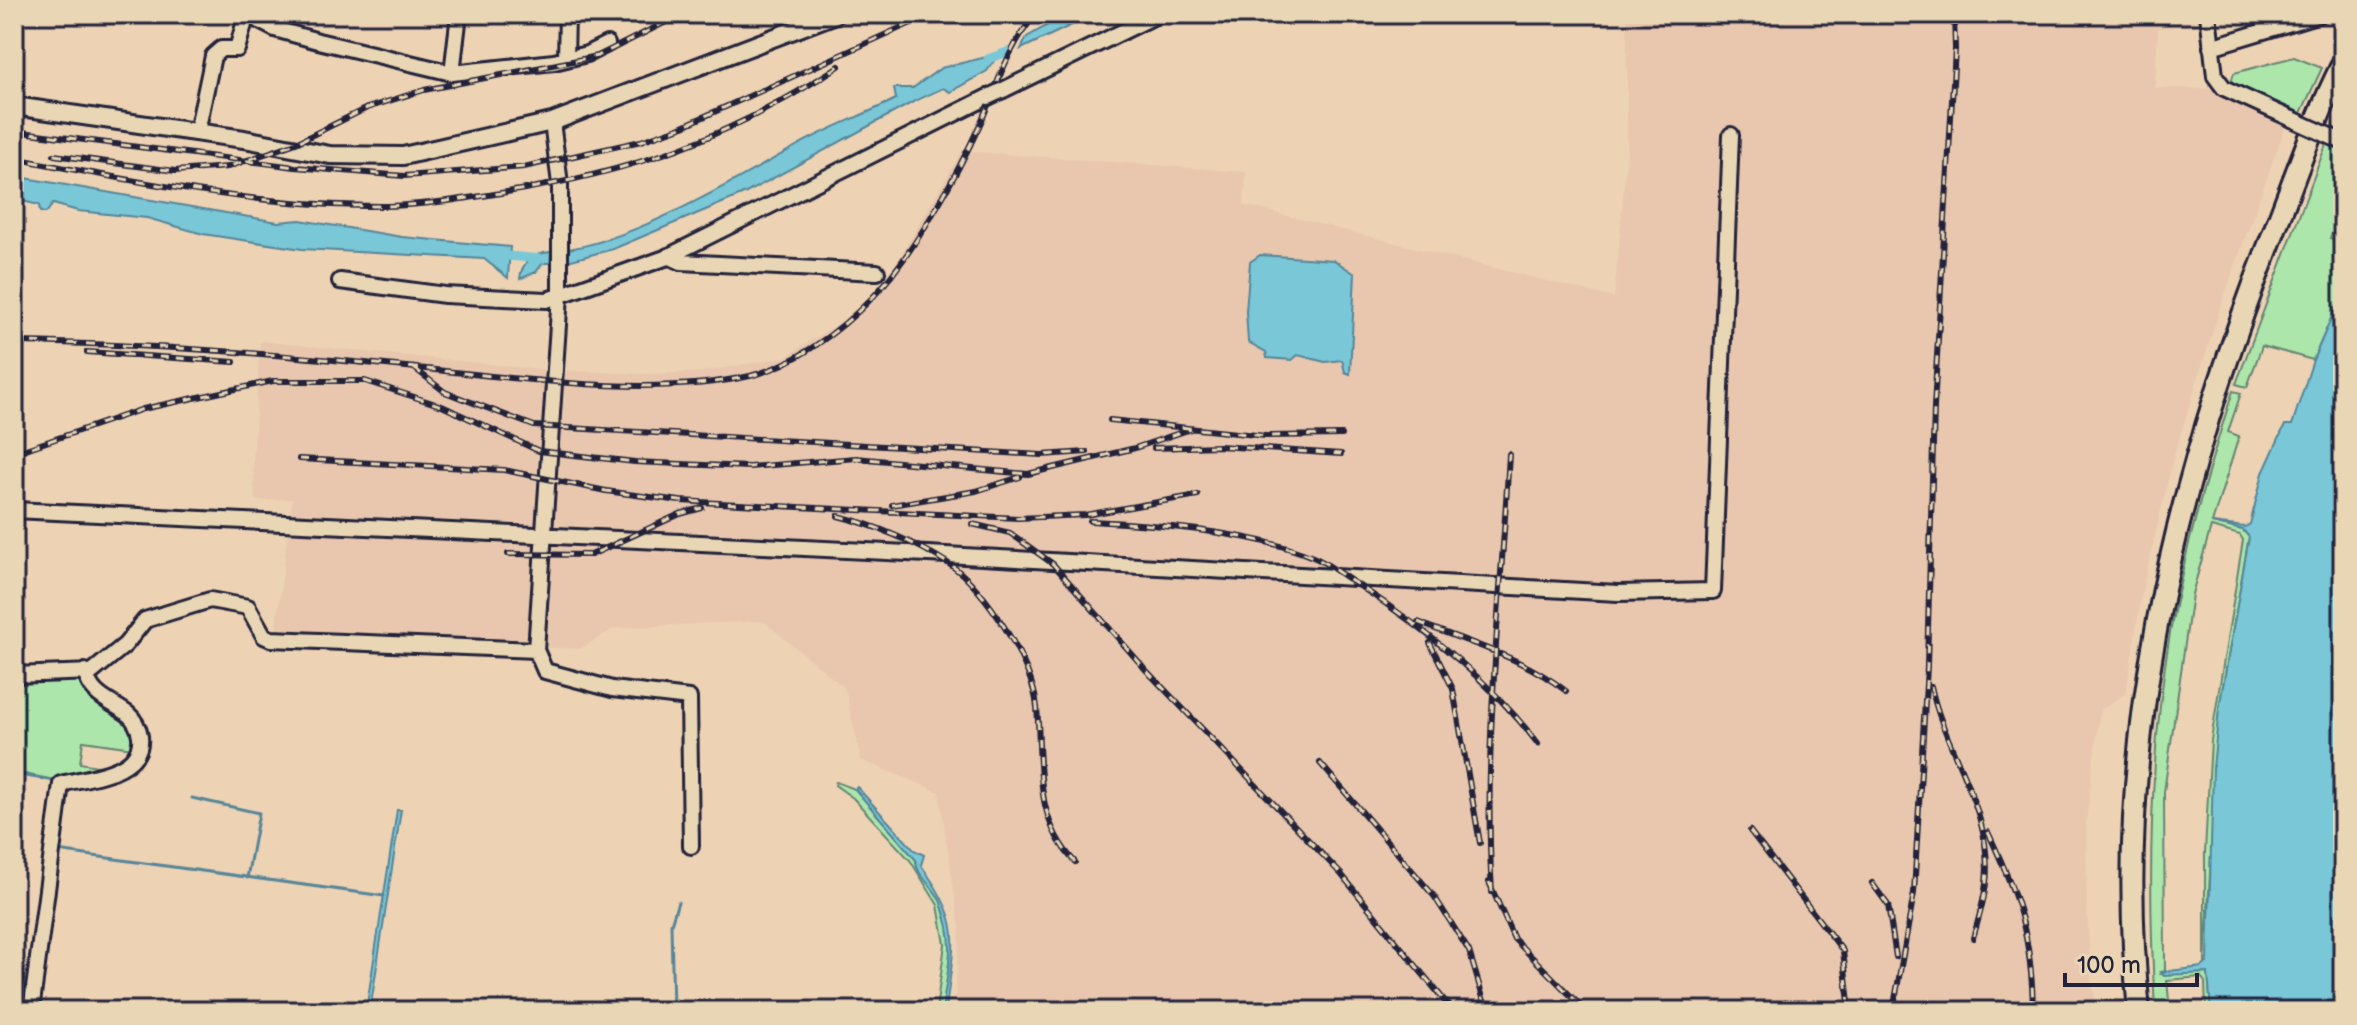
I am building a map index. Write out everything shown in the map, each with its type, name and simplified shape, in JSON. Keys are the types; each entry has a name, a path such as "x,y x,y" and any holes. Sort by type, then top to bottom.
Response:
{"highway":[{"path":"2139,1011 2133,902 2135,805 2142,717 2164,574 2213,394 2276,225 2343,63"}],"main road":[{"path":"14,106 330,155 378,157 449,148 552,122 836,14"}],"street":[{"path":"197,132 213,56 221,49 237,49 247,14 275,29 452,73 566,59 607,44"},
{"path":"452,73 459,14"},
{"path":"566,59 567,14"},
{"path":"340,281 445,295 547,300 668,256 1159,14"},
{"path":"2208,14 2215,76 2224,88 2343,142"},
{"path":"2211,47 2320,14"},
{"path":"552,122 560,184 562,236 536,650 545,671 612,689 689,698 691,846"},
{"path":"14,510 543,534 1618,593 1713,591 1731,135"},
{"path":"668,256 681,262 877,272"},
{"path":"14,675 92,672 116,654 145,620 210,600 248,607 264,636 271,639 536,650"},
{"path":"31,1011 61,784 118,770 129,763 139,746 136,724 129,715 95,693 85,671"}],"shaded area":[{"path":"1627,14 2194,14 2194,26 2158,28 2155,88 2216,89 2286,125 2223,299 2174,455 2142,591 2126,694 2100,710 2086,822 2091,979 2098,1011 954,1011 960,930 939,792 861,760 845,688 763,621 615,628 580,649 275,635 292,499 255,501 253,461 260,341 539,369 645,374 701,372 785,357 842,321 872,294 894,267 962,151 1246,172 1244,205 1614,298 1627,153"}],"green space":[{"path":"2294,57 2322,68 2301,113 2231,82 2234,73"},
{"path":"2327,142 2343,149 2343,166 2332,197 2343,202 2330,238 2343,242 2343,291 2313,360 2262,346 2247,387 2236,384"},
{"path":"2233,391 2241,393 2228,432 2239,436 2212,523 2243,530 2249,537 2219,709 2205,965 2205,852 2211,740 2243,540 2240,535 2211,527 2192,594 2164,792 2165,970 2161,974 2208,973 2211,1011 2206,1011 2205,982 2201,977 2167,980 2170,1011 2155,1011 2151,916 2152,822 2163,680 2189,541"},
{"path":"80,674 134,730 133,748 83,741 80,763 103,767 60,781 14,772 14,677"},
{"path":"836,782 855,789 916,860 940,899 952,939 943,1011 937,1011 945,944 938,905 910,860 853,798 835,785"}],"water":[{"path":"1067,14 1095,14 1021,49 1027,37"},
{"path":"999,54 987,71 950,92 943,88 915,101 746,193 613,249 560,263 560,250 618,236 682,208 810,139 896,99 894,88 913,88 941,68"},
{"path":"14,176 278,222 300,220 402,237 510,247 508,278 484,259 302,249 203,234 147,218 78,211 53,204 46,213 40,212 39,205 14,199"},
{"path":"551,252 550,263 543,263 536,272 520,279 523,268 530,260 539,254"},
{"path":"1260,255 1334,260 1355,274 1350,374 1345,372 1342,360 1325,362 1298,355 1292,360 1267,358 1266,352 1248,342 1246,311 1250,262"},
{"path":"2343,291 2343,1011 2211,1011 2208,973 2164,975 2161,972 2202,967 2208,962 2213,768 2219,709 2249,537 2243,530 2212,523 2245,527 2250,524 2263,473 2285,425 2292,425 2313,360"},
{"path":"857,787 914,850 924,855 921,865 945,904 953,935 946,1011 943,1011 943,1004 950,942 941,903 919,871 916,860 855,789"},
{"path":"397,810 401,810 370,1011 366,1011"}],"waterway":[{"path":"988,59 1010,51"},
{"path":"497,255 542,259"},
{"path":"14,774 55,781"},
{"path":"192,798 259,813 247,878"},
{"path":"57,851 384,896"},
{"path":"673,1011 671,924 678,902"},
{"path":"36,1009 53,1011"}],"railway":[{"path":"54,155 175,171 228,167 296,143 367,108 424,90 598,56 682,14"},
{"path":"14,131 295,167 404,176 524,167 641,141 681,127 931,14"},
{"path":"14,342 215,350 540,381 627,386 711,382 767,371 800,355 846,323 903,261 947,190 1011,52 1036,14"},
{"path":"1893,1011 1914,893 1927,666 1934,407 1955,49 1954,14"},
{"path":"14,158 246,198 340,205 430,203 548,185 678,149 758,113 839,66"},
{"path":"87,352 234,362"},
{"path":"414,368 445,392 534,426 1042,455 1087,452"},
{"path":"14,453 143,409 273,381 365,381 442,406 539,451 635,462 749,467 856,458 1028,474 1135,448 1191,429"},
{"path":"1110,420 1266,436 1342,435"},
{"path":"1154,448 1219,446 1341,454"},
{"path":"1492,892 1491,728 1509,454"},
{"path":"299,459 504,470 606,491 680,501 1018,518 1085,515 1198,495"},
{"path":"892,505 976,491 1020,477"},
{"path":"508,554 591,555 680,514 702,508"},
{"path":"838,516 866,524 937,556 963,575 992,608 1017,649 1034,689 1046,808 1052,827 1075,862"},
{"path":"1090,521 1233,535 1289,548 1319,560 1380,600 1454,656 1498,698 1538,744"},
{"path":"972,524 1010,533 1053,564 1146,670 1341,874 1453,1011"},
{"path":"1418,622 1513,660 1566,691"},
{"path":"1430,643 1453,689 1480,843"},
{"path":"1931,686 1983,831 1987,857 1986,883 1973,938"},
{"path":"1320,763 1434,896 1469,951 1487,1011"},
{"path":"1750,831 1843,951 1850,1011"},
{"path":"1988,832 2022,919 2030,962 2033,1011"},
{"path":"1489,882 1514,939 1586,1011"},
{"path":"1872,883 1888,905 1896,957"},
{"path":"1787,1002 1793,1011"}]}
